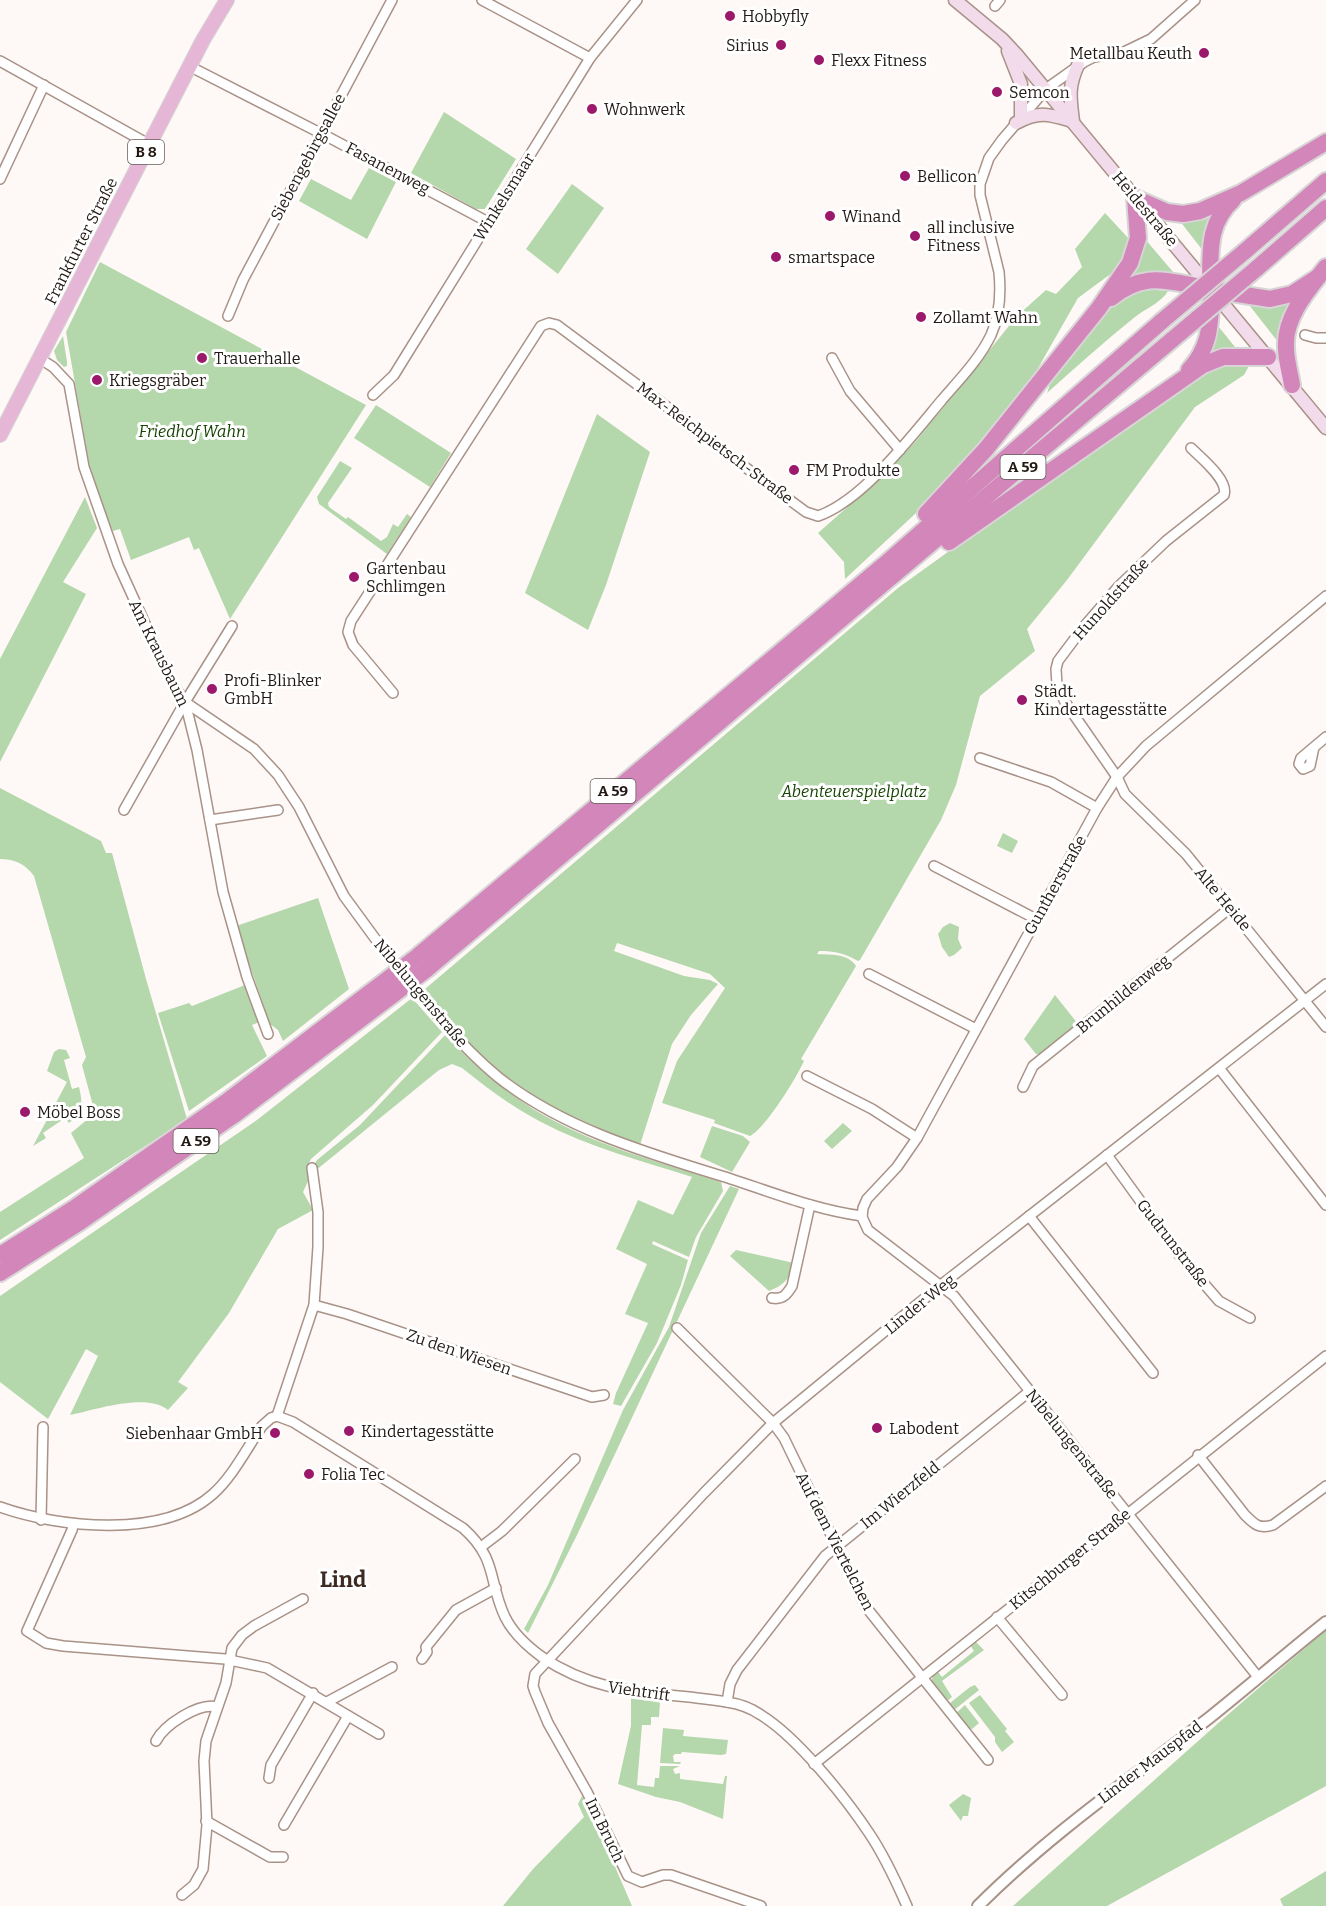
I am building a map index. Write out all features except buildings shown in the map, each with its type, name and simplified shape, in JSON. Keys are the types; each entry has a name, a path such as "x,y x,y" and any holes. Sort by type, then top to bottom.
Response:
{"highway":[{"path":"884,565 986,449 1099,308 1130,263 1138,238 1136,198 1167,212 1183,214 1200,211 1241,193 1326,142"},
{"name":"A 59","path":"0,1255 72,1209 226,1102 418,956 682,732 884,565 1162,321 1326,181"},
{"path":"1178,381 1201,358 1207,341 1213,231 1223,210 1241,193"},
{"name":"A 59","path":"0,1273 80,1222 234,1115 427,969 872,595 1326,208"},
{"path":"1099,308 1125,287 1148,279 1270,299 1292,294 1322,272"},
{"path":"1292,385 1286,333 1292,315 1322,272"},
{"path":"872,595 1203,365 1223,357 1268,357"}],"main road":[{"name":"Frankfurter Straße","path":"0,435 203,40 226,0"},
{"name":"Heidestraße","path":"955,0 1002,39 1046,89 1326,428"},
{"path":"1002,39 1015,65 1021,84 1019,120 1043,114 1073,122 1069,91 1078,65"}],"street":[{"name":"Siebengebirgsallee","path":"228,316 243,280 392,0"},
{"path":"482,0 590,58"},
{"name":"Winkelsmaar","path":"373,395 394,375 590,58 637,0"},
{"name":"Max-Reichpietsch-Straße","path":"393,693 353,645 348,633 351,621 541,326 549,323 557,325 674,411 688,425 812,515 826,514 846,502 900,450 972,364 991,336 999,310 1000,285 999,272 980,195 980,184 989,158 1046,89 1078,65 1094,57 1124,52 1151,39 1195,0"},
{"path":"0,61 150,146"},
{"name":"Fasanenweg","path":"191,67 488,222"},
{"path":"0,179 44,85"},
{"path":"1305,335 1326,338"},
{"name":"Am Krausbaum","path":"39,358 53,367 69,384 84,467 118,564 172,683 184,702 198,750 215,856 226,904 247,977 268,1034"},
{"path":"832,358 849,391 900,450"},
{"name":"Hunoldstraße","path":"1117,777 1065,702 1057,685 1058,660 1119,586 1166,541 1224,495 1226,488 1224,484 1213,469 1191,448"},
{"name":"Guntherstraße","path":"862,1216 867,1199 897,1167 917,1138 1097,808 1117,777 1146,746 1326,596"},
{"path":"124,810 184,702 231,626"},
{"name":"Nibelungenstraße","path":"184,702 254,749 278,775 299,807 344,896 385,952 448,1030 486,1067 558,1116 609,1138 810,1205 862,1216 868,1230 954,1296 1258,1677"},
{"path":"1314,747 1326,737"},
{"path":"980,758 1051,782 1097,808"},
{"name":"Alte Heide","path":"1117,777 1125,794 1186,854 1326,1027"},
{"path":"210,820 278,810"},
{"path":"934,866 1036,919"},
{"name":"Brunhildenweg","path":"1023,1087 1033,1066 1230,908"},
{"path":"869,974 976,1029"},
{"name":"Linder Weg","path":"547,1660 773,1423 941,1285 1326,984"},
{"path":"1219,1068 1326,1205"},
{"path":"807,1076 872,1109 917,1138"},
{"name":"Gudrunstraße","path":"1107,1155 1180,1256 1219,1301 1250,1318"},
{"path":"0,1507 41,1520 73,1525 121,1525 156,1520 191,1509 215,1492 262,1426 277,1416 314,1305 318,1212 312,1168"},
{"path":"772,1298 784,1296 792,1286 810,1205"},
{"path":"1029,1216 1153,1373"},
{"name":"Zu den Wiesen","path":"314,1305 592,1397 604,1395"},
{"name":"Auf dem Viertelchen","path":"677,1328 773,1423 784,1438 866,1607 988,1760"},
{"name":"Kitschburger Straße","path":"814,1764 1198,1455 1326,1356"},
{"name":"Im Wierzfeld","path":"727,1702 730,1684 737,1670 816,1567 835,1546 1030,1391"},
{"name":"Viehtrift","path":"277,1416 293,1422 454,1521 470,1534 481,1547 489,1563 501,1606 510,1625 532,1650 547,1660 573,1675 612,1689 727,1702 744,1706 764,1716 793,1742 844,1799 869,1833 907,1906"},
{"path":"41,1520 43,1427"},
{"path":"1198,1455 1245,1515 1254,1524 1263,1528 1273,1525 1326,1486"},
{"path":"481,1547 502,1531 575,1459"},
{"path":"73,1525 27,1631 46,1643 63,1646 230,1660 272,1670 379,1734"},
{"path":"422,1659 426,1647 456,1610 496,1588"},
{"path":"182,1895 194,1885 202,1872 206,1821 205,1752 208,1735 226,1683 232,1648 242,1635 261,1621 303,1599"},
{"path":"997,1617 1062,1695"},
{"name":"Linder Mauspfad","path":"978,1906 1050,1840 1210,1717 1326,1622"},
{"name":"Im Bruch","path":"547,1660 538,1669 533,1679 535,1692 548,1723 587,1792 628,1875 642,1882 663,1875 671,1875 761,1906"},
{"path":"327,1702 392,1666"},
{"path":"270,1778 271,1765 314,1694"},
{"path":"156,1741 165,1728 197,1709 210,1705 217,1707"},
{"path":"284,1825 348,1716"},
{"path":"206,1821 270,1857 283,1857"}],"green space":[{"path":"444,112 516,159 485,209 476,209 411,173"},
{"path":"369,168 396,182 367,239 299,201 311,179 351,200"},
{"path":"572,184 604,208 558,274 526,249"},
{"path":"1215,210 1207,256 1176,216"},
{"path":"1105,213 1131,241 1120,267 1078,298 1029,384 944,487 845,579 844,562 818,533 886,473 916,441 1017,316 1046,290 1056,294 1082,267 1075,249"},
{"path":"1145,239 1179,279 1126,281"},
{"name":"Friedhof Wahn","path":"100,262 366,405 230,619 199,548 194,550 189,537 131,560 120,529 113,531 105,515 89,463 66,332"},
{"path":"1146,289 1168,291 1158,302 1113,335 1047,393 1055,370 1076,341 1120,300"},
{"path":"1295,299 1282,345 1246,301"},
{"path":"1214,321 1239,352 1210,356 1207,351"},
{"path":"63,336 67,362 67,366 64,367 57,360 54,351"},
{"name":"Abenteuerspielplatz","path":"1245,360 1249,366 1244,375 1195,407 1067,580 1027,629 1035,651 980,696 956,785 941,820 860,960 834,952 819,951 817,954 844,957 856,966 801,1059 804,1061 795,1078 764,1124 750,1136 714,1123 715,1120 662,1103 677,1061 725,988 710,974 617,943 614,951 684,976 710,980 718,984 691,1015 672,1044 640,1145 576,1119 523,1088 475,1049 428,999 430,996 425,989 898,588 1212,366"},
{"path":"376,405 451,453 430,487 354,438"},
{"path":"597,414 650,452 606,585 588,630 525,593"},
{"path":"340,461 352,468 328,503 329,507 346,519 348,517 381,541 387,537 393,524 398,527 407,514 411,517 387,554 319,504 317,497"},
{"path":"85,497 97,528 63,582 86,594 0,762 0,659"},
{"path":"0,788 101,841 106,853 112,853 187,1119 0,1240 0,1212 84,1158 71,1133 88,1119 92,1102 82,1065 86,1057 34,876 19,863 0,859"},
{"path":"1003,833 1018,841 1012,853 997,846"},
{"path":"318,898 349,989 283,1041 278,1030 270,1024 236,926"},
{"path":"950,923 959,927 958,939 962,948 949,957 942,947 938,934"},
{"path":"245,985 259,1022 252,1025 267,1056 189,1111 158,1013 189,1003 192,1006"},
{"path":"1055,995 1078,1024 1040,1054 1036,1054 1024,1039"},
{"path":"412,998 442,1032 373,1105 311,1159 308,1165 311,1175 303,1192 313,1210 278,1229 229,1313 178,1382 188,1388 168,1410 147,1402 134,1402 70,1415 98,1356 86,1349 48,1419 0,1382 0,1296 257,1120"},
{"path":"445,1035 498,1084 533,1109 555,1121 625,1151 721,1182 723,1191 696,1237 689,1257 653,1241 652,1244 688,1260 681,1285 657,1343 621,1406 613,1404 616,1393 648,1323 625,1314 647,1264 616,1249 638,1200 673,1215 692,1177 616,1153 559,1131 520,1110 462,1068 452,1064 439,1070 315,1171 314,1165 317,1160 360,1125"},
{"path":"59,1049 66,1050 70,1058 64,1060 72,1089 79,1087 81,1107 69,1123 65,1118 43,1133 46,1138 33,1146 67,1082 47,1071 54,1052"},
{"path":"843,1123 852,1131 832,1149 824,1141"},
{"path":"712,1126 743,1136 750,1142 732,1172 700,1157"},
{"path":"730,1186 739,1189 578,1533 528,1633 524,1629 548,1585 623,1410 669,1327 701,1233"},
{"path":"736,1250 794,1263 791,1273 786,1281 769,1291 730,1256"},
{"path":"1326,1630 1326,1786 1107,1906 1013,1906 1224,1718"},
{"path":"975,1641 984,1650 942,1681 952,1697 946,1702 931,1684 933,1675 938,1672 942,1677 974,1651 970,1645"},
{"path":"975,1685 979,1690 953,1711 950,1703"},
{"path":"980,1695 1007,1729 1005,1731 1014,1742 1002,1752 995,1742 995,1737 969,1703"},
{"path":"631,1698 660,1702 659,1717 651,1717 651,1725 642,1725 637,1785 654,1787 655,1778 659,1778 660,1766 680,1766 673,1769 675,1774 680,1773 680,1779 723,1784 727,1776 723,1819 680,1802 656,1797 618,1784 631,1726"},
{"path":"965,1705 979,1723 972,1729 967,1728 955,1714"},
{"path":"663,1728 684,1730 683,1736 728,1740 726,1754 682,1752 673,1756 674,1762 681,1762 680,1764 660,1763"},
{"path":"963,1794 971,1798 968,1816 963,1816 961,1821 949,1805"},
{"path":"582,1796 632,1906 503,1906 533,1869 584,1817 578,1804"},
{"path":"1326,1871 1326,1906 1283,1906 1280,1899"}],"place":[{"name":"Hobbyfly","path":"730,16"},
{"name":"Sirius","path":"781,45"},
{"name":"Metallbau Keuth","path":"1204,53"},
{"name":"Flexx Fitness","path":"819,60"},
{"name":"Semcon","path":"997,92"},
{"name":"Wohnwerk","path":"592,109"},
{"name":"Bellicon","path":"905,176"},
{"name":"Winand","path":"830,216"},
{"name":"all inclusive Fitness","path":"915,236"},
{"name":"smartspace","path":"776,257"},
{"name":"Zollamt Wahn","path":"921,317"},
{"name":"Trauerhalle","path":"202,358"},
{"name":"Kriegsgräber","path":"97,380"},
{"name":"FM Produkte","path":"794,470"},
{"name":"Gartenbau Schlimgen","path":"354,577"},
{"name":"Profi-Blinker GmbH","path":"212,689"},
{"name":"Städt. Kindertagesstätte","path":"1022,700"},
{"name":"Möbel Boss","path":"25,1112"},
{"name":"Labodent","path":"877,1428"},
{"name":"Kindertagesstätte","path":"349,1431"},
{"name":"Siebenhaar GmbH","path":"275,1433"},
{"name":"Folia Tec","path":"309,1474"}],"district":[{"name":"Lind","path":"343,1579"}]}
